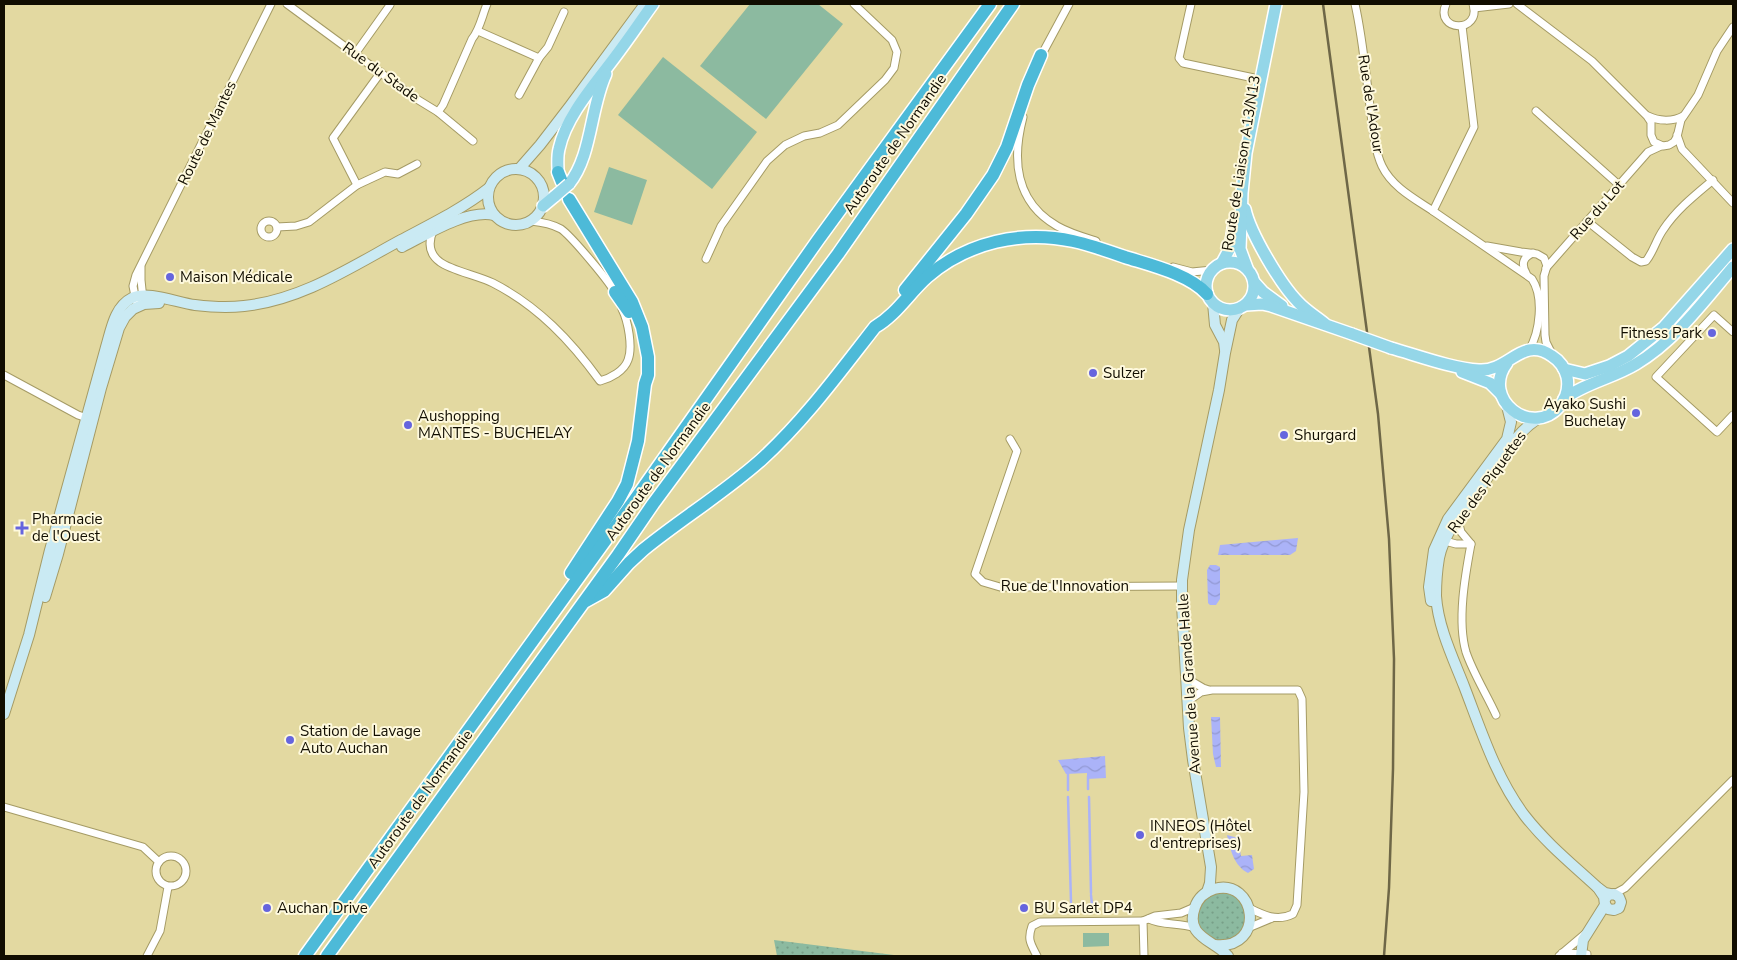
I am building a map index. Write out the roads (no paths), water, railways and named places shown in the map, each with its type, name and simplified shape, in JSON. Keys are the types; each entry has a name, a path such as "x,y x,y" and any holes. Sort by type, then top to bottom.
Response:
{"highway":[{"name":"Autoroute de Normandie","path":"305,956 642,490 818,240 990,4"},
{"name":"Autoroute de Normandie","path":"327,956 653,504 838,254 1013,4"},
{"path":"584,602 604,591 643,550 736,480 775,446 800,419 988,185 1007,147 1028,85 1041,55"},
{"path":"569,199 639,316 648,357 648,375 645,384"},
{"path":"875,328 886,321 928,277 951,260 976,247 1014,238 1057,238 1089,245 1172,273 1197,285 1210,299"},
{"path":"573,584 571,572 618,501 627,484 638,441 645,384 643,357 633,320 626,306 615,292"}],"main road":[{"path":"542,206 555,196 563,179 559,149 565,132 586,95 653,4"},
{"name":"Route de Liaison A13/N13","path":"1222,263 1227,255 1233,235 1238,162 1269,4"},
{"name":"Route de Liaison A13/N13","path":"1247,268 1240,249 1246,153 1276,4"},
{"path":"563,179 578,170 584,154 598,94 614,59"},
{"path":"1242,193 1248,222 1278,275 1298,302 1326,324"},
{"path":"1564,369 1585,374 1609,366 1628,356 1664,327 1733,249"},
{"path":"1297,314 1268,296 1254,282 1247,268 1234,262 1222,263 1212,270 1207,280 1210,299 1224,310 1266,304 1297,314 1490,383 1500,393 1507,406 1521,416 1538,418 1553,412 1564,399 1578,389 1616,375 1647,358 1680,328 1733,267"},
{"path":"1242,307 1253,295 1254,282"},
{"path":"1500,393 1500,376 1507,363 1516,355 1530,350 1542,351 1553,356 1564,369 1567,382 1564,399"},
{"path":"1420,357 1479,370 1507,363"}],"street":[{"name":"Route de Mantes","path":"140,301 143,262 270,4"},
{"name":"Rue du Stade","path":"288,4 438,112 473,141"},
{"path":"438,112 443,105 472,39 478,31 487,4"},
{"path":"519,169 540,145 644,4"},
{"path":"706,259 721,226 767,161 785,145 804,136 820,133 838,125 894,68 897,52 892,40 854,4"},
{"path":"1070,4 1041,55 1024,111 1017,153 1017,164 1021,182 1035,207 1056,226 1186,271 1212,270"},
{"path":"1191,4 1179,58 1181,61 1254,78"},
{"name":"Rue de l'Adour","path":"1355,4 1372,123 1377,152 1382,167 1407,194 1527,274"},
{"path":"1446,4 1444,12 1448,22 1457,26 1462,26 1473,18 1473,6 1508,4"},
{"path":"1518,4 1592,61 1648,116 1651,122 1652,139 1648,152"},
{"path":"355,54 390,5"},
{"path":"519,95 539,58 548,47 564,12"},
{"path":"1433,211 1474,129 1462,26"},
{"path":"1648,152 1654,148 1674,142 1683,115 1698,95 1717,51 1733,27"},
{"path":"478,31 539,58"},
{"path":"357,185 333,138 380,72"},
{"path":"1536,111 1619,185"},
{"path":"1651,129 1656,122 1676,119 1683,115"},
{"path":"1648,116 1674,124 1682,149 1733,202"},
{"path":"1652,139 1656,143 1665,146 1682,149"},
{"name":"Rue du Lot","path":"1546,270 1648,152"},
{"path":"277,227 296,226 309,222 357,185 386,172 398,174 416,164"},
{"path":"4,720 8,689 52,577 116,316 125,303 140,301 230,307 256,304 291,296 337,275 467,203 489,188 499,174 510,170 519,169 531,173 540,182 544,194 542,206 540,212 531,221"},
{"path":"1587,221 1632,257 1641,262 1646,261 1671,218 1713,180"},
{"path":"433,231 430,246 432,253 439,262 490,282 529,305 556,328 600,380 610,378 618,373 628,361 628,326 615,292 570,238 558,228 531,221 514,225 503,222 494,215 489,205 489,188"},
{"path":"140,301 197,311 225,312 246,311 283,304 323,289 451,222 476,214 494,215"},
{"path":"1482,245 1541,255 1560,252"},
{"path":"1530,350 1537,335 1539,317 1537,290 1523,266 1524,260 1534,253"},
{"path":"1541,255 1546,260 1545,335 1546,342 1553,356"},
{"path":"1527,274 1538,277 1546,270"},
{"path":"1210,299 1216,327 1224,342 1225,353"},
{"name":"Avenue de la Grande Halle","path":"1206,892 1210,883 1211,867 1192,760 1182,586 1184,557 1189,530 1232,320 1242,307"},
{"path":"1733,332 1714,315 1656,377 1717,432 1733,415"},
{"path":"4,375 90,419"},
{"name":"Rue des Piquettes","path":"1507,406 1511,422 1507,439 1467,492 1434,550 1429,587 1432,608 1439,634 1457,667 1504,785 1524,815 1548,844 1609,901"},
{"name":"Rue des Piquettes","path":"1443,536 1458,520 1516,438 1538,418"},
{"name":"Rue de l'Innovation","path":"1010,439 1017,451 975,574 983,582 1000,587 1182,586"},
{"path":"1458,520 1461,532 1471,544 1463,610 1463,637 1467,654 1496,715"},
{"path":"1443,536 1456,544 1471,544"},
{"path":"1186,678 1203,688 1212,690"},
{"path":"1188,701 1201,692 1212,690 1293,689 1298,690 1302,699 1304,792 1298,905 1296,911 1289,916 1264,920 1248,928"},
{"path":"1560,955 1586,933 1609,901 1626,888 1733,780"},
{"path":"4,807 144,847 159,862"},
{"path":"167,856 176,857 180,860 186,868 185,876 181,882 173,887 164,885 155,873 159,862 167,856"},
{"name":"Avenue de la Grande Halle","path":"1211,867 1220,882 1228,889"},
{"path":"147,956 160,931 168,886"},
{"path":"1228,956 1215,945 1203,939 1195,928 1193,914 1199,899 1206,892 1217,888 1228,889 1241,896 1249,908 1251,917 1248,928 1241,939 1235,956"},
{"path":"1609,901 1619,908 1626,888"},
{"path":"1584,955 1594,929 1609,901"},
{"path":"1146,920 1155,916 1181,914 1195,907"},
{"path":"1249,908 1263,915 1275,917"},
{"path":"1144,956 1146,920"},
{"path":"1037,956 1029,941 1029,934 1032,926 1040,922 1146,920 1185,924 1195,928"},
{"path":"1584,955 1586,933"},
{"path":"1215,945 1230,945 1241,939"},
{"path":"1560,955 1584,955"}],"water":[{"path":"1298,538 1296,551 1290,555 1218,555 1220,545"},
{"path":"1210,565 1220,567 1220,599 1216,605 1208,603 1207,570"},
{"path":"1211,717 1220,717 1221,767 1216,767 1213,754"},
{"path":"1105,756 1106,778 1087,779 1087,773 1066,774 1058,760"},
{"path":"1227,835 1238,838 1241,856 1252,855 1254,869 1248,873 1236,862"}],"waterway":[{"path":"1068,772 1068,790"},
{"path":"1088,776 1088,789"},
{"path":"1068,797 1071,902"},
{"path":"1089,797 1091,893"},
{"path":"1091,895 1092,905"}],"railway":[{"path":"1323,4 1378,414 1389,539 1394,659 1393,769 1389,888 1384,956"}],"place":[{"name":"Maison Médicale","path":"170,277"},
{"name":"Fitness Park","path":"1712,333"},
{"name":"Sulzer","path":"1093,373"},
{"name":"Ayako Sushi Buchelay","path":"1636,413"},
{"name":"Aushopping MANTES - BUCHELAY","path":"408,425"},
{"name":"Shurgard","path":"1284,435"},
{"name":"Pharmacie de l'Ouest","path":"22,528"},
{"name":"Station de Lavage Auto Auchan","path":"290,740"},
{"name":"INNEOS (Hôtel d'entreprises)","path":"1140,835"},
{"name":"Auchan Drive","path":"267,908"},
{"name":"BU Sarlet DP4","path":"1024,908"}]}
